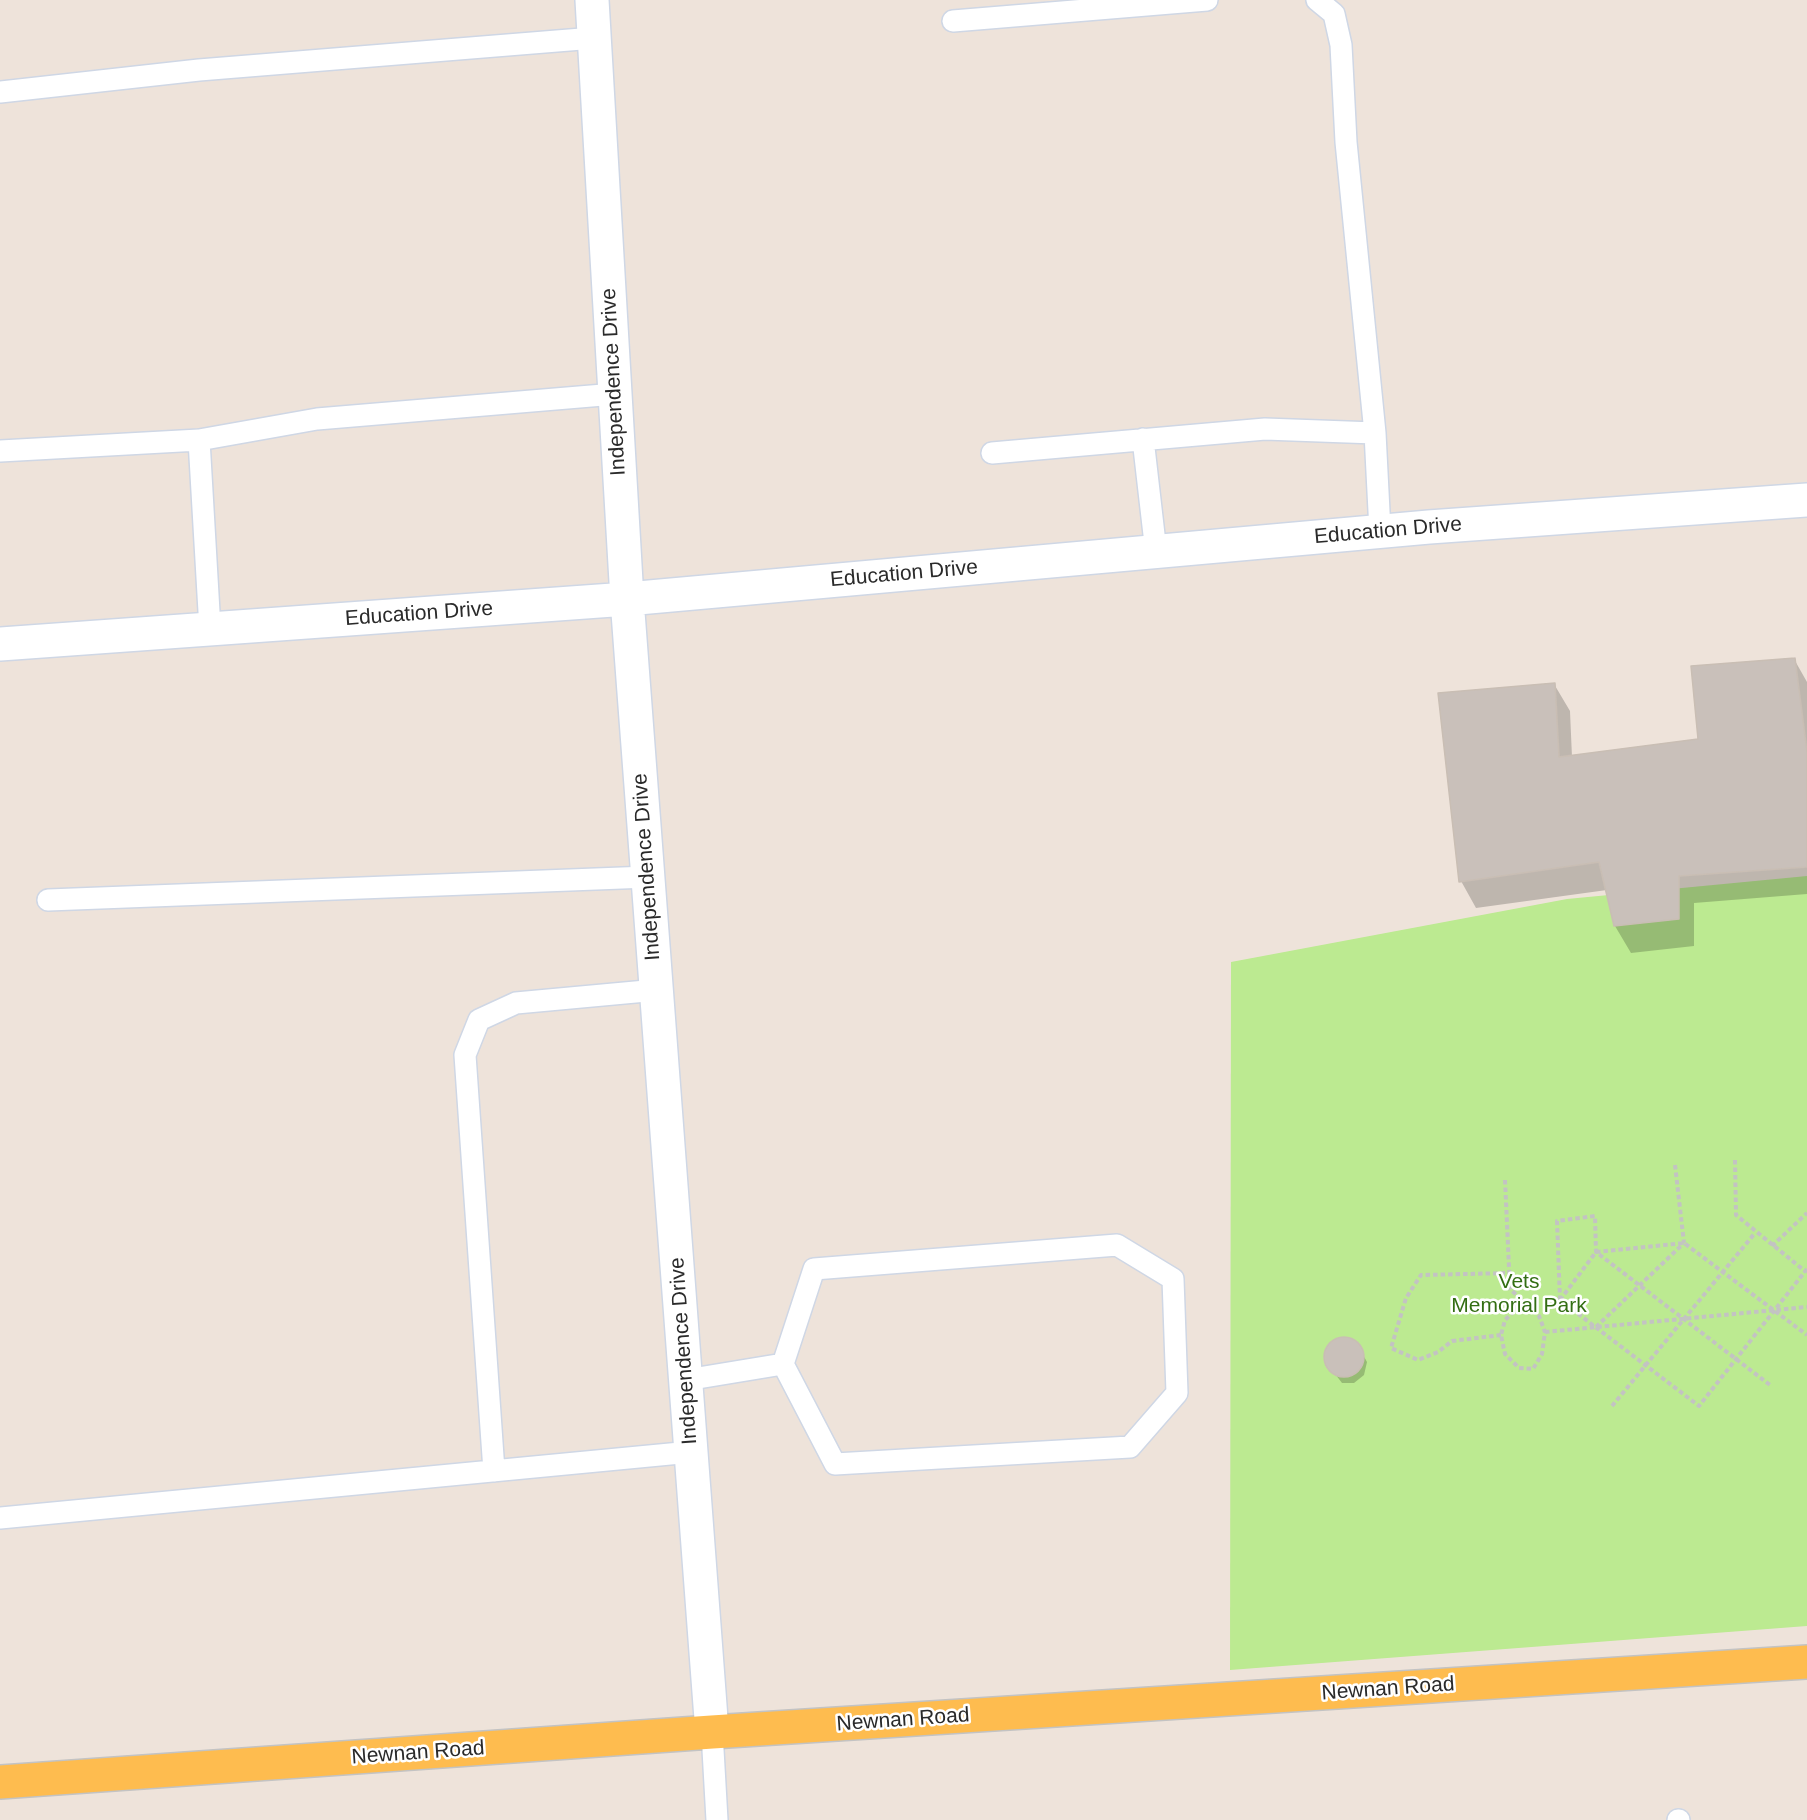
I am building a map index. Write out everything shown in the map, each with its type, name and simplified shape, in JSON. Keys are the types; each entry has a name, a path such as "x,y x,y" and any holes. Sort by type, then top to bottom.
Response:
{"main road":[{"name":"Newnan Road","path":"0,1782 712,1732 1807,1662"}],"street":[{"name":"Independence Drive","path":"592,0 627,599 712,1732"},
{"name":"Education Drive","path":"0,644 627,599 1380,531 1807,500"}],"lane":[{"path":"953,21 1207,0"},
{"path":"1317,0 1334,14 1341,45 1346,142 1375,433 1380,531"},
{"path":"0,92 200,70 594,39"},
{"path":"0,451 199,440 317,419 615,394"},
{"path":"992,453 1265,429 1375,433"},
{"path":"1143,439 1156,552"},
{"path":"199,440 210,629"},
{"path":"48,900 648,877"},
{"path":"494,1471 465,1055 479,1020 516,1003 657,990"},
{"path":"1117,1245 1173,1279 1177,1393 1130,1447 835,1464 783,1364 814,1269 1117,1245"},
{"path":"686,1380 783,1364"},
{"path":"0,1518 692,1452"},
{"path":"712,1732 717,1820"}],"path":[{"path":"1560,1300 1699,1406 1807,1271 1755,1233 1736,1215 1735,1160"},
{"path":"1675,1165 1684,1243"},
{"path":"1506,1180 1510,1289 1539,1316 1545,1332 1542,1354 1533,1369 1519,1368 1505,1354 1501,1335 1505,1320 1517,1308 1527,1305"},
{"path":"1772,1246 1807,1213"},
{"path":"1595,1216 1596,1252 1560,1300 1557,1221 1595,1216"},
{"path":"1612,1406 1755,1233"},
{"path":"1596,1327 1684,1243"},
{"path":"1596,1252 1684,1243 1807,1335"},
{"path":"1596,1252 1770,1385"},
{"path":"1501,1335 1452,1341 1438,1352 1418,1360 1391,1348 1406,1298 1421,1275 1510,1273"},
{"path":"1545,1332 1807,1307"}],"green space":[{"name":"Vets Memorial Park","path":"1807,876 1807,1626 1230,1670 1231,962 1567,899"}],"building":[{"path":"1795,658 1807,752 1807,867 1679,876 1679,919 1614,926 1599,862 1459,882 1438,693 1555,683 1559,757 1698,739 1691,666"},
{"path":"1344,1337 1352,1338 1358,1343 1363,1349 1363,1365 1358,1371 1352,1376 1344,1377 1336,1376 1330,1371 1325,1365 1324,1357 1325,1349 1330,1343 1336,1338"}]}
